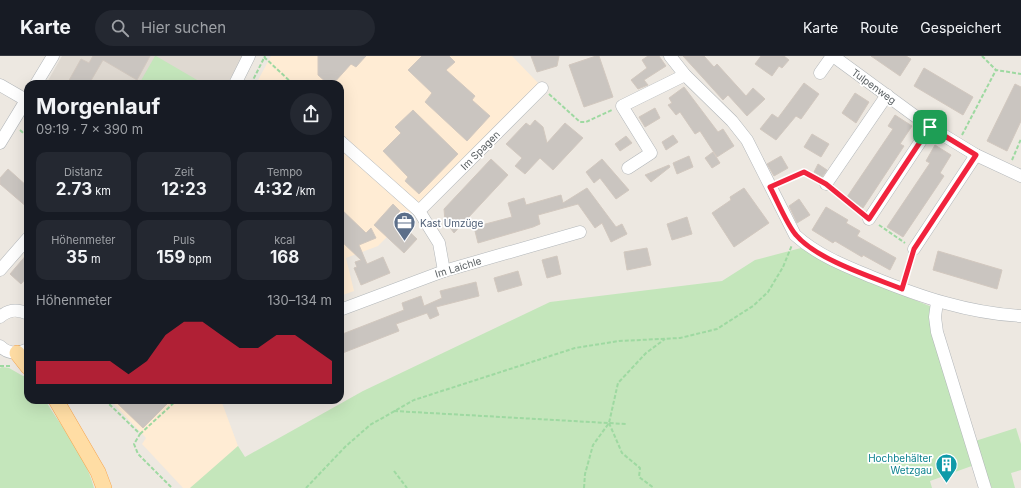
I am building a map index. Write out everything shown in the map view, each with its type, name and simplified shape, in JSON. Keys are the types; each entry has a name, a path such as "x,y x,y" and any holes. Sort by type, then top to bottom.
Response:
{"main road":[{"path":"11,351 24,363"},
{"path":"57,404 98,472 104,488"}],"street":[{"path":"38,80 53,56"},
{"path":"236,80 248,56"},
{"path":"670,56 685,75 732,120 747,140 795,235 808,246 845,266 937,302 969,309 1021,316"},
{"name":"Tulpenweg","path":"820,72 833,56 930,127 976,155 1021,176"},
{"path":"628,168 651,153 622,106 685,75"},
{"path":"0,85 24,97"},
{"name":"Im Spagen","path":"419,211 542,88"},
{"path":"826,184 886,95"},
{"path":"0,143 24,103"},
{"path":"869,219 930,127"},
{"path":"344,145 419,211 439,243 444,271"},
{"path":"914,249 976,155"},
{"name":"Im Laichle","path":"344,308 444,271 580,232"},
{"path":"0,270 24,243"},
{"path":"937,302 935,317 937,332 985,488"},
{"path":"1,311 17,310 24,313"}],"path":[{"path":"982,56 996,70 1021,74"},
{"path":"253,80 264,57 289,80"},
{"path":"958,144 996,70"},
{"path":"542,88 580,122 586,122 622,106"},
{"path":"1008,169 1021,139"},
{"path":"770,187 804,172 826,184 869,219 914,249 902,289"},
{"path":"306,488 345,447 370,425 414,400 575,348 619,340 680,338 717,329 753,306 768,292 783,267 795,235"},
{"path":"584,488 585,474 593,445 609,423 618,383 646,353 665,339"},
{"path":"109,404 140,434"},
{"path":"172,488 138,454 134,444 140,434 173,404"},
{"path":"394,412 626,424"},
{"path":"609,423 622,453 640,468 639,477 654,488"},
{"path":"394,471 407,488"}],"shaded area":[{"path":"62,56 244,56 229,80 48,80"},
{"path":"271,56 512,56 539,84 378,246 346,258 354,291 344,295 344,80 258,80"},
{"path":"114,404 222,404 238,446 196,484 190,488 183,488 142,444 146,438"}],"green space":[{"path":"156,56 197,80 141,80"},
{"path":"801,248 843,271 937,309 972,442 1016,428 1021,444 1021,470 1011,473 1015,488 992,488 980,463 930,481 932,488 190,488 238,446 245,457 340,404 344,404 344,402 363,391 550,302 722,281 755,260"},
{"path":"0,368 9,368 24,376 24,404 48,404 73,442 85,465 94,488 0,488"}],"building":[{"path":"93,56 150,56 137,80 103,60 91,80 69,80 81,59 89,63"},
{"path":"318,56 366,56 356,67 351,64 337,80 324,80 318,75"},
{"path":"422,56 449,56 455,62 446,70 475,96 472,100 490,116 467,141 425,102 432,93 408,70"},
{"path":"531,56 559,56 557,66 537,72"},
{"path":"599,56 613,97 584,107 569,65"},
{"path":"648,56 659,56 666,66 644,80 648,85 638,89 631,80 647,68 642,60"},
{"path":"683,56 704,56 714,67 717,64 746,96 753,88 765,99 747,116 728,95 723,100"},
{"path":"761,56 784,56 789,60 782,68 779,66 772,76 755,64"},
{"path":"871,56 906,56 911,59 900,76"},
{"path":"924,68 973,97 963,115 914,86"},
{"path":"804,83 819,94 801,119 796,116 776,140 760,129 772,114 778,118"},
{"path":"1015,84 1021,87 1021,121 1007,151 987,141"},
{"path":"684,87 718,132 723,129 734,146 717,157 700,131 695,134 680,112 676,115 668,105 672,103 669,98"},
{"path":"855,93 869,102 856,123 842,113"},
{"path":"655,108 660,118 645,127 639,117"},
{"path":"413,110 458,154 419,194 405,181 408,177 383,151 401,133 395,127"},
{"path":"895,115 912,126 900,144 904,146 863,208 847,197 893,129 888,126"},
{"path":"535,120 543,127 547,143 565,123 583,138 553,170 540,158 525,174 515,166 522,158 506,144 526,123 530,126"},
{"path":"812,134 829,144 821,157 804,147"},
{"path":"673,135 678,142 666,150 662,142"},
{"path":"626,136 632,143 620,151 615,144"},
{"path":"935,145 951,155 940,173 944,176 903,237 887,227 930,163 926,161"},
{"path":"713,152 720,163 712,168 705,158"},
{"path":"689,156 693,167 677,174 673,163"},
{"path":"781,156 788,168 774,176 767,164"},
{"path":"491,159 508,175 454,233 445,221 444,209"},
{"path":"602,159 629,190 616,199 600,178 594,183 586,172"},
{"path":"818,164 827,170 822,177 814,172"},
{"path":"669,165 670,167 651,182 645,175"},
{"path":"8,169 24,183 24,205 0,184 0,178"},
{"path":"587,188 616,227 622,224 627,234 611,242 602,223 595,228 578,204 538,215 540,224 533,227 478,243 474,227 512,217 508,203 524,198 526,205 561,195 563,203"},
{"path":"744,188 769,223 734,247 712,213 731,200 730,197"},
{"path":"799,199 810,215 797,223 789,206"},
{"path":"393,204 400,211 398,213 402,217 398,221 417,239 404,253 374,225"},
{"path":"826,207 848,220 846,223 860,231 857,236 896,258 890,270 863,255 862,257 835,241 833,243 812,230"},
{"path":"344,212 366,233 371,228 376,238 359,245 367,264 383,257 390,273 361,285 354,268 357,267 355,262 361,260 344,244"},
{"path":"687,217 692,234 672,240 667,224"},
{"path":"647,248 651,265 627,270 624,252"},
{"path":"938,251 1002,270 997,289 933,270"},
{"path":"557,256 561,274 547,278 542,260"},
{"path":"24,258 24,281 21,284 10,274"},
{"path":"518,271 522,285 498,292 494,278"},
{"path":"476,282 479,296 436,307 439,315 430,319 427,313 396,324 399,331 344,352 344,333 404,310 402,303 421,296 424,306 442,298 440,291"},
{"path":"118,404 167,404 143,428"}],"place":[{"name":"Kast Umzüge","path":"404,242"},
{"name":"Hochbehälter Wetzgau","path":"947,484"}],"route":[{"path":"930,127 976,155 914,249 902,289 845,266 821,254 808,246 795,235 770,187 804,172 826,184 869,219 930,127"}]}
